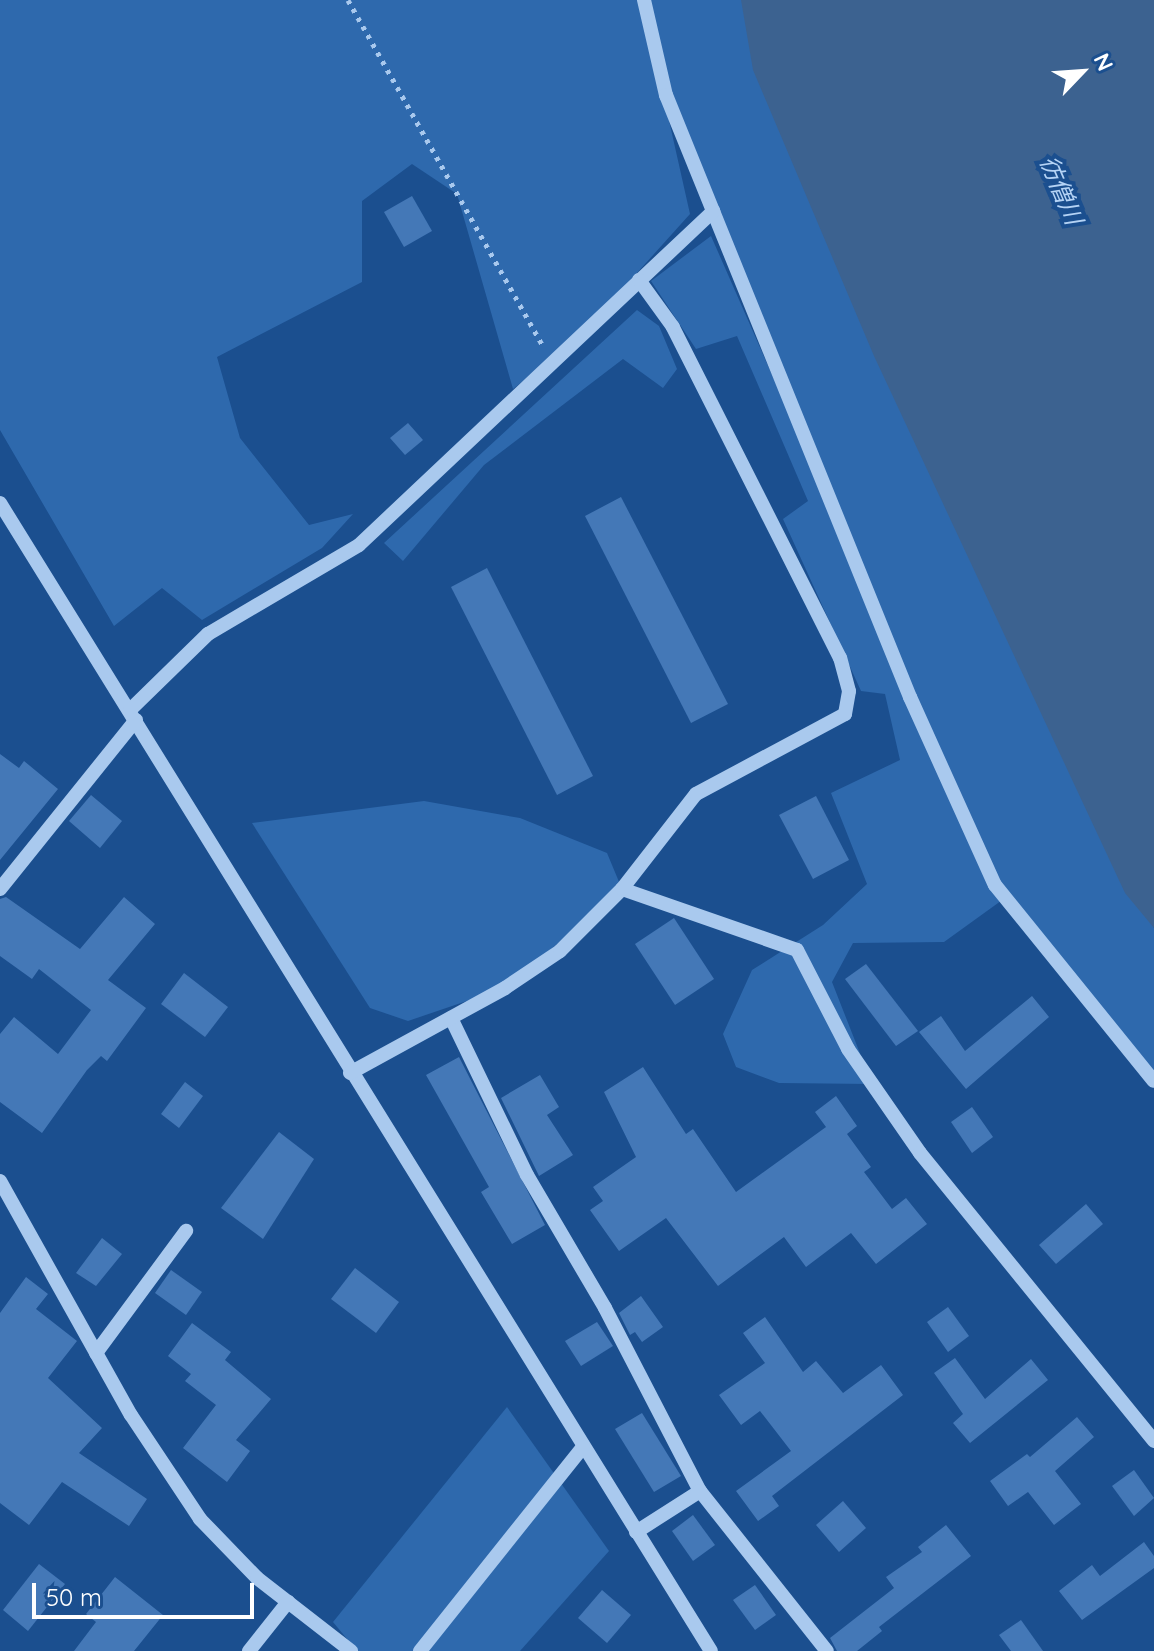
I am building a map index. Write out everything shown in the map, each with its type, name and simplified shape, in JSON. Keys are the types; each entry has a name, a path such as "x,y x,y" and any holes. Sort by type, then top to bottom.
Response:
{"street":[{"path":"644,0 666,95 910,697 995,885 1154,1081"},
{"path":"0,889 133,715 208,634 359,545 713,211"},
{"path":"350,1073 451,1018 560,951 622,889 696,794 845,714 849,691 840,658 673,327 639,280"},
{"path":"0,503 133,715 350,1073 711,1651"},
{"path":"622,889 797,950 848,1049 920,1153 1154,1441"},
{"path":"451,1018 527,1175 605,1308 700,1491 827,1651"},
{"path":"0,1181 96,1353 200,1519 257,1578 351,1651"},
{"path":"96,1353 186,1231"},
{"path":"420,1651 583,1447"},
{"path":"636,1532 700,1491"},
{"path":"249,1651 288,1602"}],"path":[{"path":"348,0 552,362"}],"shaded area":[{"path":"0,0 642,0 690,214 582,334 513,389 457,194 412,164 362,201 362,282 217,357 240,438 309,525 353,514 322,548 202,620 162,588 114,626 0,430"},
{"path":"649,0 746,0 1154,928 1154,1081 1005,898 944,942 853,943 832,982 872,1084 779,1083 736,1067 723,1034 752,970 823,925 867,884 831,793 900,760 885,694 861,691 783,519 808,501 737,336 696,349 651,281 711,236 850,552 679,127"},
{"path":"637,310 659,326 677,369 663,388 623,359 484,465 403,561 384,543"},
{"path":"424,801 520,818 607,853 622,889 505,988 408,1021 370,1008 252,823"},
{"path":"507,1407 609,1551 520,1651 357,1651 333,1622"}],"water":[{"name":"彷僧川","path":"741,0 1154,0 1154,928 1125,893 874,356 753,70"}],"building":[{"path":"412,196 432,231 404,247 384,212"},
{"path":"408,423 423,440 405,455 390,438"},
{"path":"621,497 728,704 691,723 585,516"},
{"path":"487,568 593,776 557,795 451,587"},
{"path":"0,754 19,768 24,761 58,789 0,860"},
{"path":"91,795 122,821 100,848 69,821"},
{"path":"816,796 849,860 813,879 779,815"},
{"path":"6,897 80,949 124,897 155,924 108,980 146,1008 107,1061 101,1056 87,1070 42,1133 0,1102 0,1034 14,1017 58,1054 91,1010 39,969 32,979 0,956 0,899"},
{"path":"674,918 714,979 675,1005 635,944"},
{"path":"866,964 918,1031 896,1046 845,979"},
{"path":"184,973 228,1007 205,1037 161,1004"},
{"path":"1032,996 1049,1017 966,1089 919,1032 941,1016 965,1051"},
{"path":"459,1057 545,1225 512,1244 481,1192 489,1187 426,1075"},
{"path":"643,1067 686,1134 693,1129 736,1192 826,1127 815,1112 836,1096 857,1126 847,1134 871,1167 864,1172 892,1209 906,1198 927,1224 876,1264 851,1233 806,1267 784,1237 718,1286 666,1218 619,1251 590,1210 603,1201 593,1187 636,1157 604,1092"},
{"path":"540,1075 559,1107 547,1115 573,1155 539,1176 501,1098"},
{"path":"185,1082 203,1096 179,1128 161,1114"},
{"path":"972,1107 993,1137 972,1153 951,1122"},
{"path":"279,1132 314,1159 263,1239 221,1208"},
{"path":"1086,1204 1103,1224 1056,1264 1039,1245"},
{"path":"102,1238 122,1254 96,1286 76,1273"},
{"path":"355,1268 399,1302 376,1333 331,1299"},
{"path":"171,1270 202,1292 186,1315 155,1293"},
{"path":"26,1277 48,1294 36,1309 77,1341 48,1378 102,1428 79,1453 147,1499 129,1526 62,1482 29,1525 0,1503 0,1313"},
{"path":"641,1296 663,1327 642,1342 635,1332 630,1335 619,1313"},
{"path":"948,1307 969,1336 948,1352 927,1322"},
{"path":"765,1317 803,1372 816,1361 843,1393 881,1365 903,1395 772,1496 779,1506 758,1521 736,1491 791,1451 760,1411 741,1425 719,1395 765,1363 743,1333"},
{"path":"597,1322 613,1346 581,1366 565,1341"},
{"path":"192,1323 231,1352 225,1360 271,1399 236,1440 250,1451 227,1482 183,1448 216,1405 185,1381 191,1374 168,1356"},
{"path":"955,1358 985,1399 1031,1359 1048,1380 970,1443 953,1423 963,1414 934,1373"},
{"path":"642,1413 681,1476 654,1492 615,1429"},
{"path":"1077,1417 1094,1437 1055,1471 1081,1504 1054,1525 1028,1492 1008,1506 990,1481 1027,1454 1030,1457"},
{"path":"1134,1470 1154,1498 1134,1516 1112,1486"},
{"path":"843,1501 866,1528 839,1552 816,1525"},
{"path":"693,1515 715,1545 693,1561 672,1531"},
{"path":"946,1525 971,1556 879,1627 882,1631 857,1651 837,1651 830,1638 894,1588 886,1577 922,1552 918,1547"},
{"path":"1144,1542 1154,1556 1154,1568 1082,1620 1059,1591 1092,1565 1100,1576"},
{"path":"39,1564 65,1584 28,1631 3,1610"},
{"path":"115,1577 163,1615 134,1651 74,1651 96,1622 86,1614"},
{"path":"755,1585 776,1615 755,1630 733,1600"},
{"path":"602,1590 631,1615 607,1643 578,1618"},
{"path":"1021,1620 1043,1651 1011,1651 999,1635"}]}
